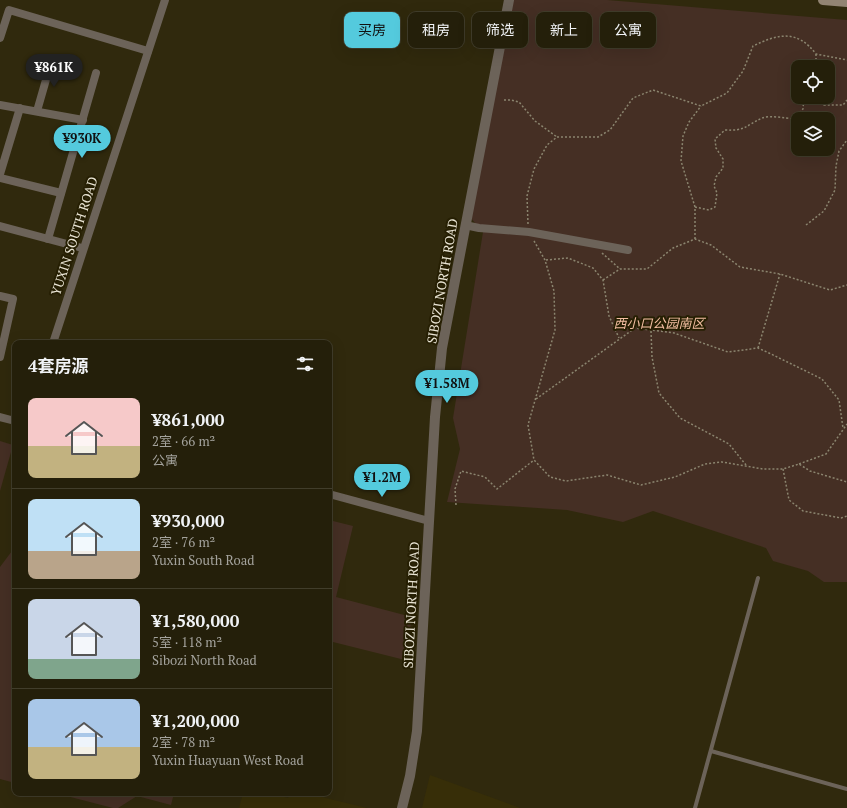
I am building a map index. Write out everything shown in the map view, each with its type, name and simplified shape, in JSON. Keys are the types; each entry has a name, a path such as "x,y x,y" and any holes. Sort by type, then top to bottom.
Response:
{"main road":[{"path":"823,0 847,2"}],"street":[{"name":"YUXIN SOUTH ROAD","path":"54,340 82,248 165,0"},
{"name":"SIBOZI NORTH ROAD","path":"402,808 410,776 417,731 435,417 441,362 465,224 509,0"},
{"path":"0,38 2,24 9,10 148,52"},
{"path":"37,111 52,59"},
{"path":"48,239 96,73"},
{"path":"0,105 83,120"},
{"path":"0,174 20,108"},
{"path":"0,178 61,193"},
{"path":"465,224 479,228 529,232 628,250"},
{"path":"0,226 82,248"},
{"path":"0,296 13,299 0,357"},
{"path":"0,417 12,420"},
{"path":"332,495 429,521"}],"lane":[{"path":"695,808 758,578"},
{"path":"711,751 847,789"}],"path":[{"path":"695,239 695,207 681,161 683,136 689,122 701,106 727,93 743,71 753,46 772,37 791,35 808,44 816,54 816,60"},
{"path":"816,54 847,60"},
{"path":"504,100 519,102 535,121 557,137 598,136 610,130 626,110 633,98 653,90 701,106"},
{"path":"824,104 843,105 847,100"},
{"path":"695,207 709,210 715,207 717,193 714,186 716,177 723,168 723,159 716,148 715,139 725,130 738,131 763,117 793,119 803,109 803,104"},
{"path":"557,137 548,145 534,169 528,196 529,232 545,260 554,291 555,330 528,425 534,460 550,477 566,481 607,475 641,485 675,477 705,464 722,462 763,469 783,468 826,454 847,424"},
{"path":"806,225 824,211 835,190 836,166 839,150 847,140"},
{"path":"603,280 620,269 647,270 673,248 695,239 712,245 740,267 780,274 830,290 847,285"},
{"path":"601,245 601,253 620,269"},
{"path":"545,260 568,258 593,268 603,280 609,316 619,338"},
{"path":"758,348 780,274"},
{"path":"535,400 619,338 635,328 674,333 728,352 758,348 822,379 839,400 843,428"},
{"path":"651,330 652,357 659,393 680,418 729,444 746,465"},
{"path":"456,505 455,489 461,471 485,477 497,489 534,460"},
{"path":"799,464 810,471 847,482"},
{"path":"783,468 789,500 804,510 841,518 847,516"}],"shaded area":[{"path":"430,775 520,808 422,808"},
{"path":"242,796 281,796 288,798 289,796 317,796 367,808 239,808"}],"green space":[{"name":"西小口公园南区","path":"510,0 607,0 847,20 847,582 824,582 808,571 773,561 766,548 653,511 623,522 567,510 447,502 460,449 453,418 483,232 469,216 501,48 528,48 528,12 508,12"},
{"path":"0,441 12,445 12,449 0,491"},
{"path":"332,521 353,526 336,597 412,617 405,660 332,642"},
{"path":"12,551 12,782 0,779 0,567"},
{"path":"67,796 137,796 118,808"},
{"path":"137,796 173,796 171,805"}]}
